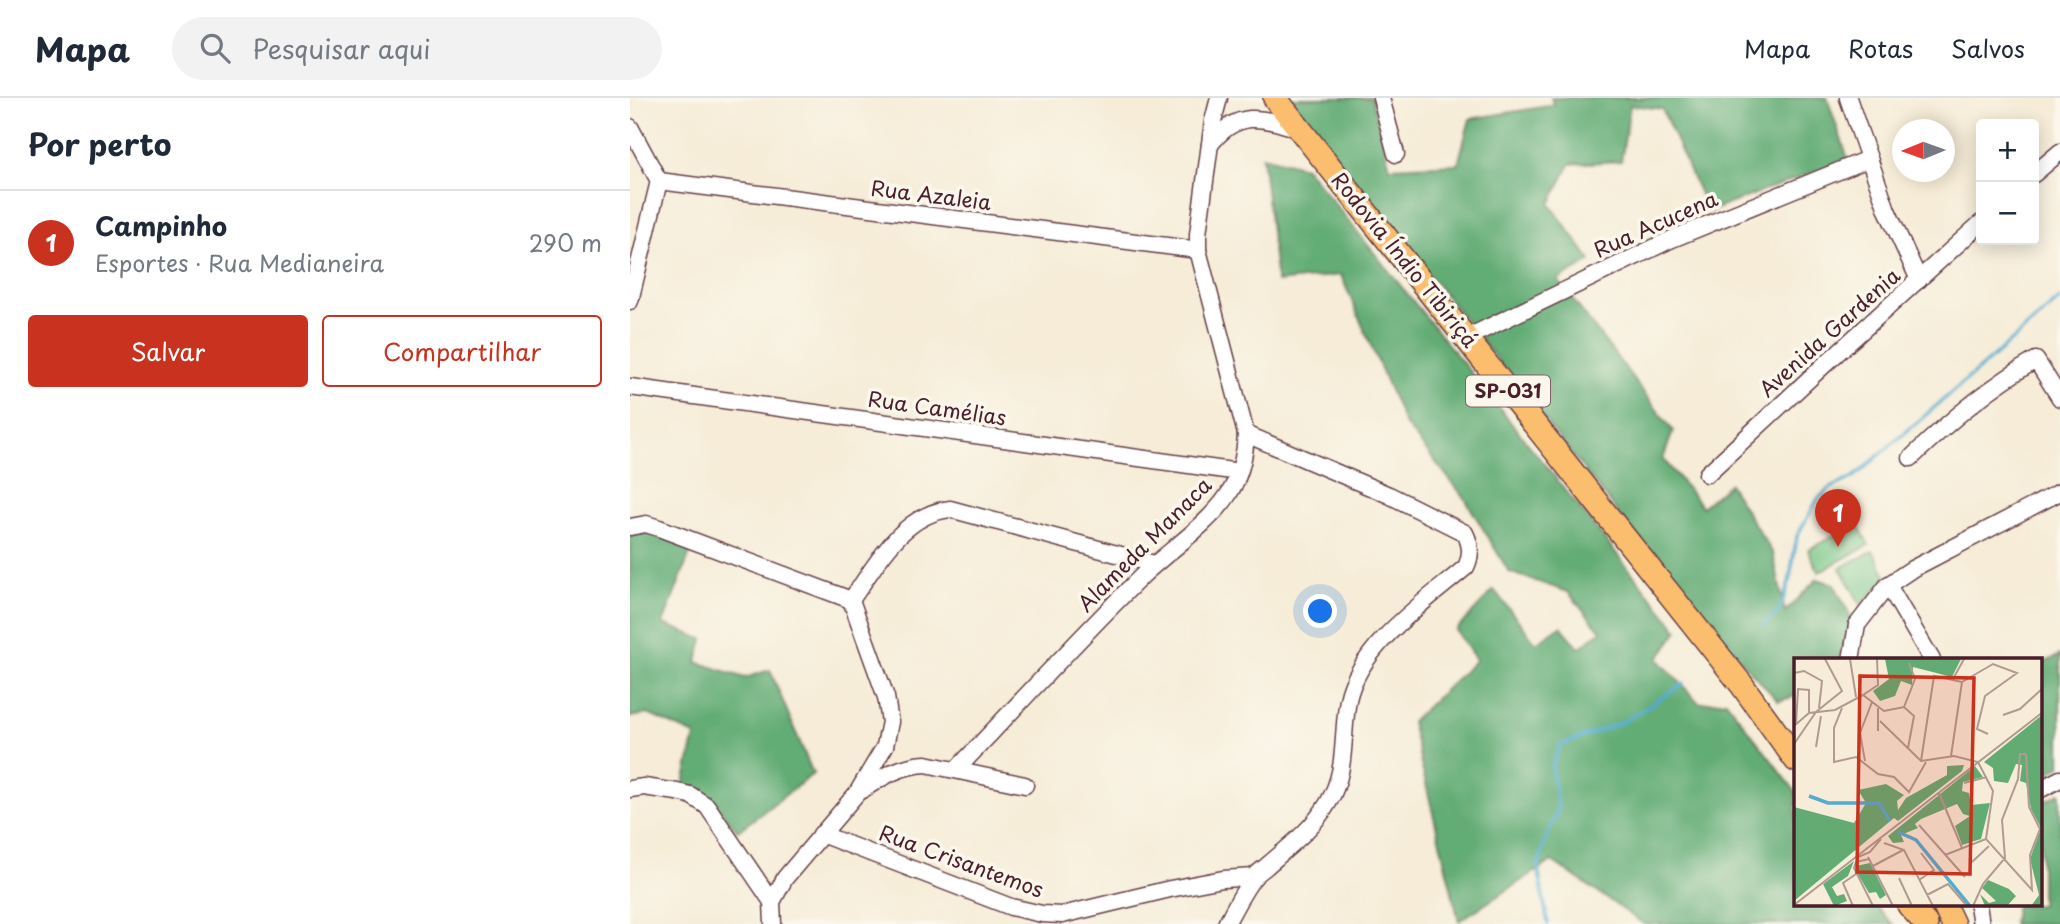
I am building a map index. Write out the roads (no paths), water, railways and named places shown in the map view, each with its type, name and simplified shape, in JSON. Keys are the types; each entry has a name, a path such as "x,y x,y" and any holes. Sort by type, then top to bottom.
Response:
{"highway":[{"name":"Rodovia Índio Tibiriçá","path":"1275,98 1742,685 1794,757"},
{"name":"Rodovia Índio Tibiriçá","path":"1742,685 1794,732"},
{"path":"1910,906 1926,924"},
{"path":"1944,906 1953,924"}],"street":[{"name":"Alameda Manaca","path":"956,770 1091,627 1211,514 1228,495 1245,456 1247,434 1198,250 1210,145 1219,98"},
{"path":"1381,98 1396,154"},
{"path":"1847,98 1902,246 1919,280"},
{"path":"1210,145 1224,128 1235,122 1255,118 1266,118 1299,129"},
{"path":"630,127 659,181 636,244 630,301"},
{"path":"2039,170 2060,152"},
{"name":"Rua Acucena","path":"1465,338 1672,239 1868,159"},
{"name":"Rua Azaleia","path":"659,181 1198,250"},
{"name":"Avenida Gardenia","path":"1707,474 1976,228"},
{"path":"1911,458 1944,426 1985,393 2036,360 2060,398"},
{"name":"Rua Camélias","path":"630,387 1238,472"},
{"path":"1226,924 1254,877 1313,823 1338,784 1343,762 1348,699 1353,682 1364,663 1390,633 1466,567 1470,559 1465,533 1389,495 1247,434"},
{"path":"1851,658 1857,625 1888,585 1912,569 2060,492"},
{"path":"850,600 905,530 926,514 950,509 1154,565"},
{"path":"630,527 646,524 659,528 850,600 876,664 886,696 890,722 885,746 857,793 785,877 772,902 772,924"},
{"path":"1888,585 1931,658"},
{"path":"857,793 893,771 926,764 1025,785"},
{"path":"2042,788 2060,779"},
{"path":"630,789 660,788 690,795 707,806 772,902"},
{"name":"Rua Crisantemos","path":"821,834 1011,907 1042,915 1062,915 1170,889 1223,879 1254,877"},
{"path":"1978,906 1981,924"}],"waterway":[{"path":"1763,626 1780,609 1789,583 1797,536 1818,499 1829,489 1854,477 2060,299"},
{"path":"1548,924 1538,867 1544,843 1558,810 1552,768 1559,746 1625,721 1683,684"}],"place":[{"name":"Campinho","path":"1838,547"}]}
